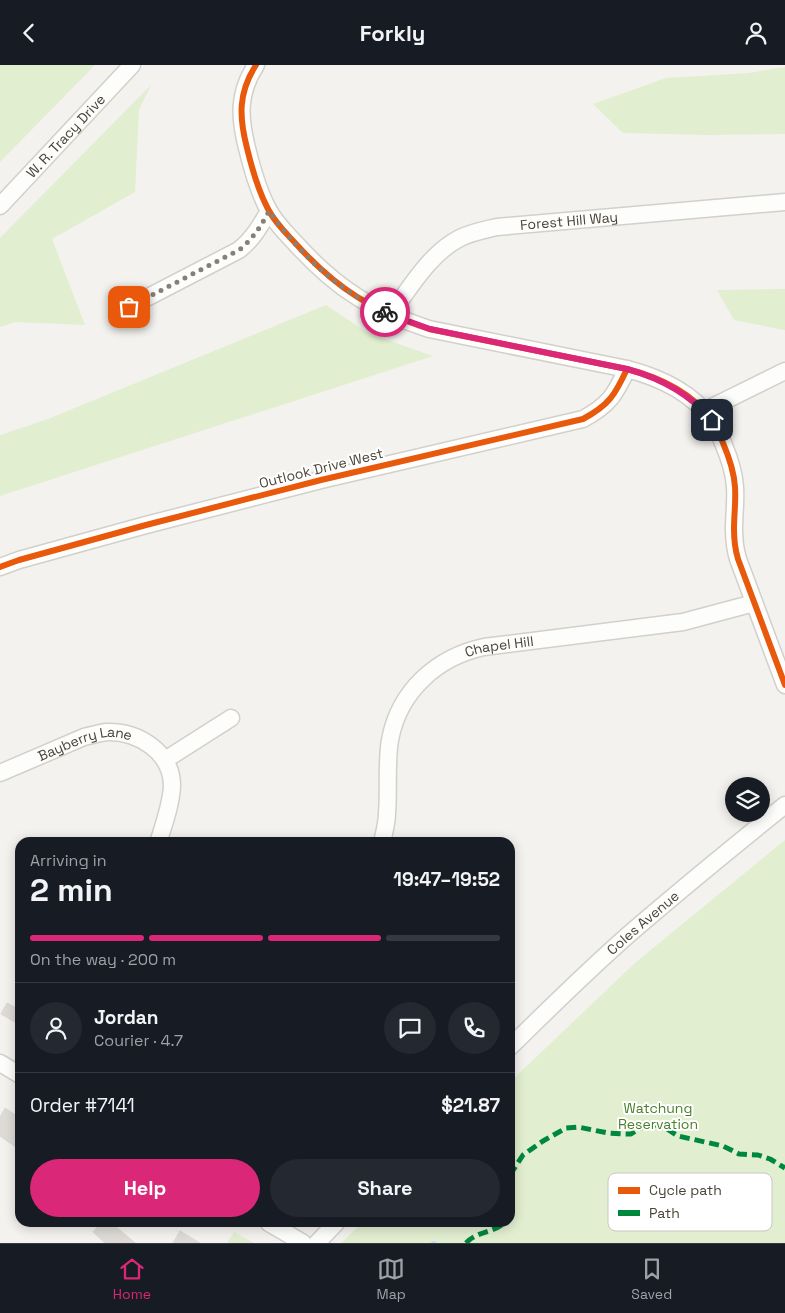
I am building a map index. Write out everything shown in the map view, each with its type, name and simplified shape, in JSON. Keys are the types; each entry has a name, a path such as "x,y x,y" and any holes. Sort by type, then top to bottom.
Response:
{"street":[{"name":"W. R. Tracy Drive","path":"0,206 132,65"},
{"path":"256,65 242,93 241,117 251,164 258,185 269,211 281,227 332,279 351,294 390,315 430,329 646,374 686,395 712,420 719,432 731,463 735,488 735,547 739,565 785,685"},
{"name":"Forest Hill Way","path":"390,315 421,273 438,254 458,239 475,231 497,227 785,202"},
{"path":"129,307 239,250 252,238 269,211"},
{"name":"Outlook Drive West","path":"0,567 146,525 312,482 583,419 597,411 608,401 618,389 627,369"},
{"path":"704,411 785,371"},
{"name":"Chapel Hill","path":"383,837 388,814 389,753 392,730 401,708 414,688 440,664 461,653 478,648 683,622 754,603"},
{"path":"165,760 231,718"},
{"name":"Bayberry Lane","path":"0,773 84,737 109,732 141,739 151,745 165,760 172,783 169,805 160,837"},
{"name":"Coles Avenue","path":"515,1042 584,975 634,930 785,805"},
{"path":"1,1065 15,1072"},
{"path":"276,1227 303,1243"},
{"path":"316,1243 332,1227"}],"green space":[{"path":"0,65 95,65 0,162"},
{"path":"785,67 785,134 623,133 593,104 666,78 749,73"},
{"path":"151,85 139,110 135,192 52,239 85,325 15,322 0,327 0,238"},
{"path":"785,289 785,330 734,320 717,290"},
{"path":"326,305 368,333 433,356 0,496 0,435 48,419"},
{"name":"Watchung Reservation","path":"785,840 785,1243 341,1243 358,1227 515,1227 515,1077 636,962"},
{"path":"234,1232 254,1243 227,1243"}],"building":[{"path":"7,1003 15,1007 15,1022 1,1014"},
{"path":"5,1108 15,1115 15,1146 0,1136 0,1117"},
{"path":"97,1227 116,1227 135,1243 105,1243 93,1232"},
{"path":"180,1231 200,1243 173,1243"}],"marked path":[{"path":"515,1167 523,1155 566,1128 578,1127 608,1133 631,1134 645,1125 651,1124 664,1127 678,1136 723,1146 739,1154 758,1155 770,1159 785,1168"},
{"path":"466,1243 475,1236 498,1227"}],"cycle path":[{"path":"256,65 250,75 243,95 242,126 258,187 264,202 281,228 312,261 342,286 373,306 429,329 639,372 662,381 684,393 703,409 716,428 731,464 735,487 734,533 737,555 785,685"},
{"path":"0,567 146,525 321,480 583,419 610,399 627,369"}],"way so far":[{"path":"129,307 239,250 252,238 269,211 281,227 324,273 351,294 385,312"}],"route":[{"path":"385,312 430,329 646,374 679,390 693,400 712,420"}]}
